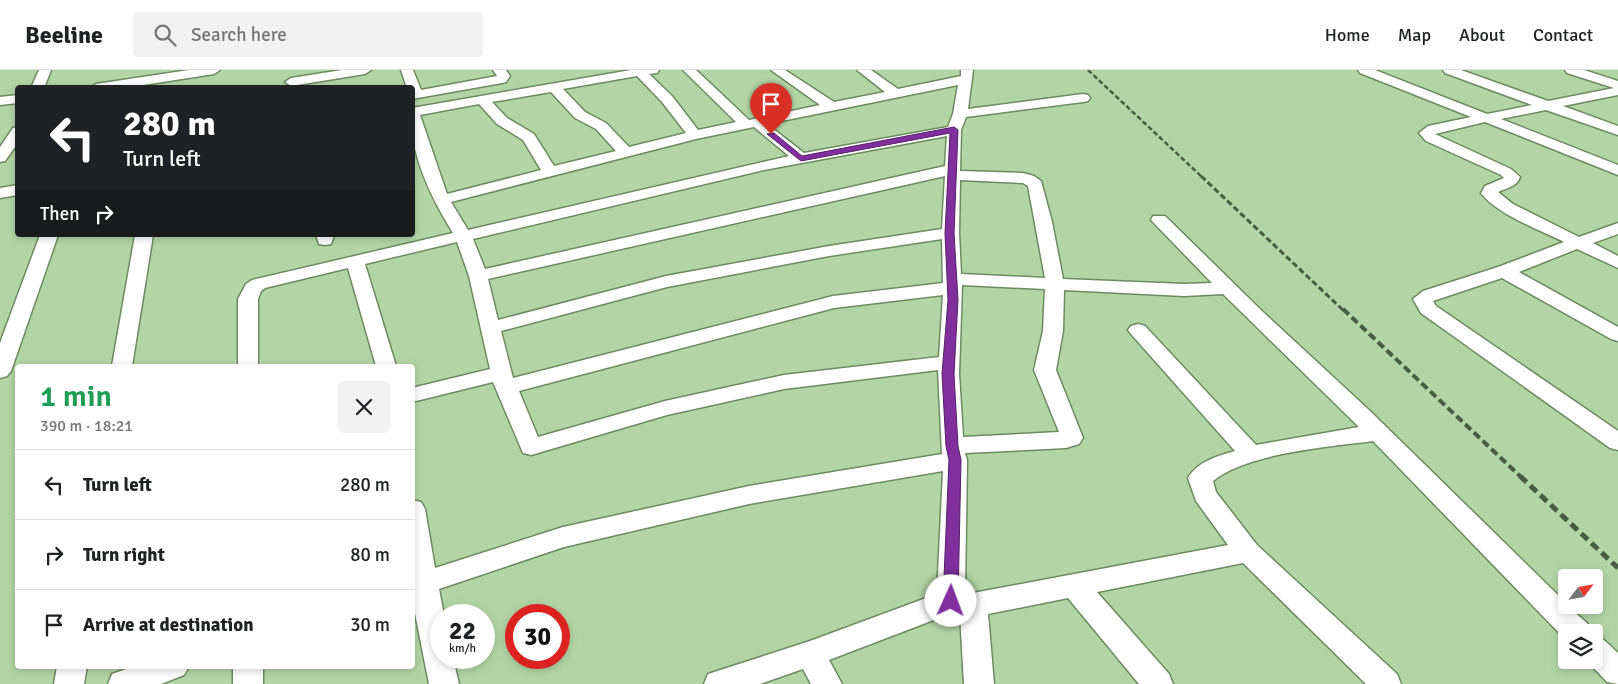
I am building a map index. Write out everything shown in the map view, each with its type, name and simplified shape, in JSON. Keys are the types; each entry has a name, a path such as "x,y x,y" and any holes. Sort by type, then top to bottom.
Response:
{"street":[{"path":"38,85 46,70"},
{"path":"126,83 129,70"},
{"path":"114,85 214,70"},
{"path":"291,83 365,70"},
{"path":"408,70 412,85"},
{"path":"415,94 502,79 504,76 499,70"},
{"path":"689,70 751,123 801,158"},
{"path":"777,70 830,106"},
{"path":"863,70 896,94"},
{"path":"1364,70 1618,170"},
{"path":"1449,70 1618,131"},
{"path":"1571,70 1618,86"},
{"path":"1608,70 1618,73"},
{"path":"415,111 554,87 593,75 646,71 695,135"},
{"path":"441,200 695,135 896,94 964,74 957,122 953,172 950,233 953,283 948,362 962,603 979,684"},
{"path":"554,87 580,115 601,126 625,152"},
{"path":"1613,95 1547,105 1433,129 1426,133 1431,138 1506,172 1512,177 1511,180 1491,189 1489,193 1506,207 1618,263"},
{"path":"248,364 248,299 253,288 270,281 464,237 764,165 957,122 1083,98"},
{"path":"482,99 502,121 529,136 549,171"},
{"path":"0,102 15,100"},
{"path":"415,132 420,164 464,237 478,276 489,328 503,378 531,447 665,408 784,382 948,362"},
{"path":"0,158 15,136"},
{"path":"418,585 582,532 749,495 954,453 1071,438 1045,370 1054,331 1055,284 1044,222 1033,181 1022,178 953,172 478,276"},
{"path":"0,193 15,190"},
{"path":"1159,220 1362,416 1569,624"},
{"path":"1618,228 1580,244 1423,299 1428,309 1618,442"},
{"path":"489,328 666,282 829,250 950,233"},
{"path":"0,372 48,237"},
{"path":"122,364 144,237"},
{"path":"356,261 385,364"},
{"path":"1504,271 1618,335"},
{"path":"415,394 503,378 515,386 832,302 953,283 1055,284 1184,290 1228,288"},
{"path":"1138,330 1251,454"},
{"path":"1377,432 1251,454 1216,465 1205,471 1200,478 1206,495 1248,552 1386,684"},
{"path":"415,548 418,585 444,684"},
{"path":"719,684 962,603 1074,585 1248,552"},
{"path":"1074,585 1158,684"},
{"path":"810,654 827,684"},
{"path":"1603,658 1618,674"},
{"path":"69,684 72,669"},
{"path":"123,684 166,669"},
{"path":"248,669 248,684"}],"railway":[{"path":"1088,70 1202,177"},
{"path":"1201,176 1344,311"},
{"path":"1343,309 1521,477"},
{"path":"1520,476 1618,568"}],"route":[{"path":"771,134 801,158 954,130 950,233 953,300 948,362 952,446 955,460 951,601"}]}
